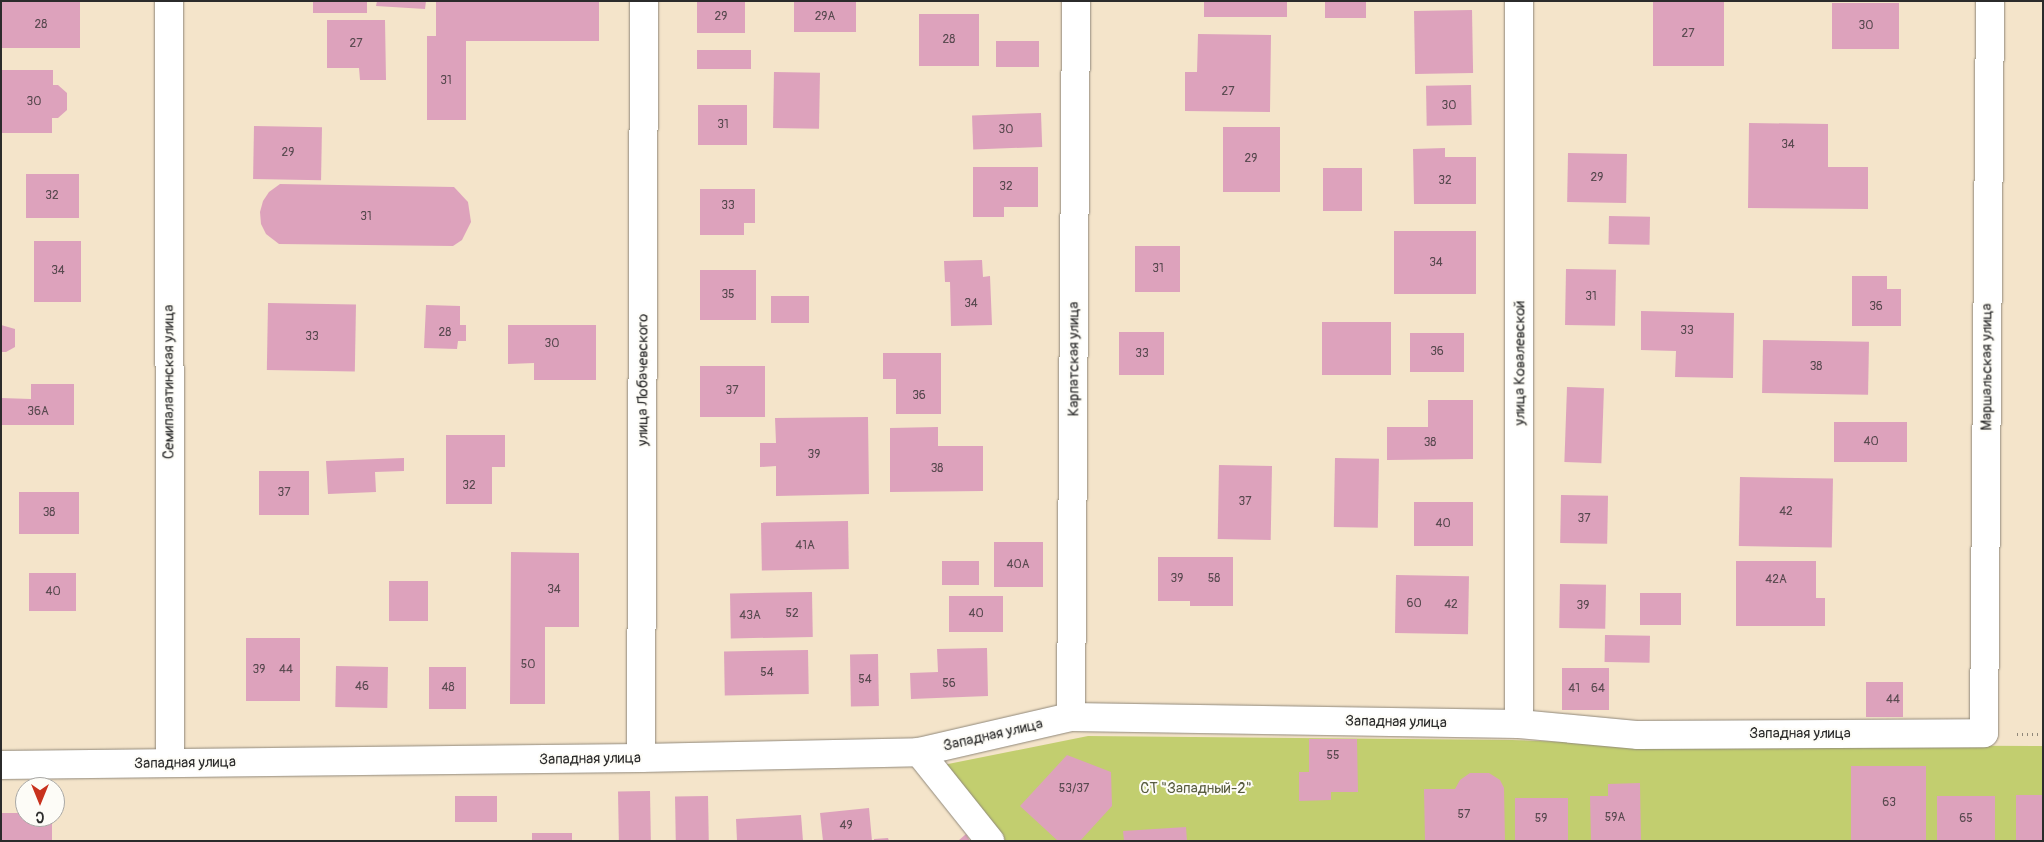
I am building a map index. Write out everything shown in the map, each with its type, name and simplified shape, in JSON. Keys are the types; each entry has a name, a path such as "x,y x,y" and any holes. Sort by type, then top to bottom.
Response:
{"street":[{"name":"Семипалатинская улица","path":"169,1 170,763"},
{"name":"улица Лобачевского","path":"641,758 644,1"},
{"name":"Карпатская улица","path":"1071,717 1076,1"},
{"name":"улица Ковалевской","path":"1519,1 1519,724"},
{"name":"Маршальская улица","path":"1984,733 1990,1"},
{"name":"Западная улица","path":"1,765 641,758 920,752 1071,717 1519,724 1638,735 1984,733"},
{"path":"920,752 990,841"}],"green space":[{"name":"СТ \"Западный-2\"","path":"1088,736 1512,740 1627,744 2043,746 2043,841 988,841 933,767"}],"building":[{"path":"1,1 80,1 80,48 1,48"},
{"path":"313,1 367,1 367,13 313,13"},
{"path":"377,1 426,1 425,9 376,6"},
{"path":"436,1 599,1 599,41 466,41 466,120 427,120 427,36 436,36"},
{"path":"697,1 745,1 745,33 697,33"},
{"path":"794,1 856,1 856,32 794,32"},
{"path":"1204,1 1287,1 1287,17 1204,17"},
{"path":"1325,1 1366,1 1366,18 1325,18"},
{"path":"1653,1 1724,1 1724,66 1653,66"},
{"path":"1832,3 1899,3 1899,49 1832,49"},
{"path":"1472,10 1473,73 1415,74 1414,11"},
{"path":"919,14 979,14 979,66 919,66"},
{"path":"327,20 385,20 386,80 360,80 359,68 327,68"},
{"path":"1198,34 1271,35 1270,112 1185,111 1185,72 1197,72"},
{"path":"996,41 1039,41 1039,67 996,67"},
{"path":"697,50 751,50 751,69 697,69"},
{"path":"1,70 53,70 53,85 58,85 67,93 67,110 58,118 52,118 52,133 1,133"},
{"path":"774,72 820,73 819,129 773,128"},
{"path":"1471,85 1472,125 1427,126 1426,86"},
{"path":"698,105 747,105 747,145 698,145"},
{"path":"1041,113 1042,147 973,149 972,115"},
{"path":"1749,123 1828,124 1828,167 1868,167 1868,209 1748,208"},
{"path":"254,126 322,127 321,180 253,179"},
{"path":"1223,127 1280,127 1280,192 1223,192"},
{"path":"1445,148 1445,157 1476,157 1476,204 1414,204 1413,149"},
{"path":"1568,153 1627,154 1626,203 1567,202"},
{"path":"973,167 1038,167 1038,207 1004,207 1004,217 973,217"},
{"path":"1323,168 1362,168 1362,211 1323,211"},
{"path":"26,174 79,174 79,218 26,218"},
{"path":"280,184 454,187 468,202 471,222 462,240 453,246 279,244 266,234 261,224 260,212 263,201 269,192"},
{"path":"700,189 755,189 755,223 744,223 744,235 700,235"},
{"path":"1609,216 1650,217 1650,245 1609,244"},
{"path":"1394,231 1476,231 1476,294 1394,294"},
{"path":"34,241 81,241 81,302 34,302"},
{"path":"1135,246 1180,246 1180,292 1135,292"},
{"path":"982,260 983,277 990,276 992,325 951,326 950,282 945,282 944,261"},
{"path":"1566,269 1616,270 1615,326 1565,325"},
{"path":"700,270 756,270 756,320 700,320"},
{"path":"1852,276 1887,276 1887,289 1901,289 1901,326 1852,326"},
{"path":"771,296 809,296 809,323 771,323"},
{"path":"268,303 356,305 355,372 267,370"},
{"path":"426,305 460,306 460,325 466,325 466,341 458,341 457,349 424,348"},
{"path":"1641,311 1734,313 1733,378 1675,377 1676,351 1641,350"},
{"path":"1322,322 1391,322 1391,375 1322,375"},
{"path":"1,325 15,329 15,347 6,352 1,352"},
{"path":"508,325 596,325 596,380 534,380 534,363 508,364"},
{"path":"1119,332 1164,332 1164,375 1119,375"},
{"path":"1410,333 1464,333 1464,372 1410,372"},
{"path":"1763,340 1869,342 1868,395 1762,393"},
{"path":"883,353 941,353 941,414 896,414 896,379 883,379"},
{"path":"700,366 765,366 765,417 700,417"},
{"path":"31,384 74,384 74,425 1,425 1,398 31,399"},
{"path":"1567,387 1604,388 1601,463 1564,462"},
{"path":"1428,400 1473,400 1473,459 1387,460 1387,427 1428,427"},
{"path":"868,417 869,494 776,496 776,466 760,467 760,443 776,443 775,418"},
{"path":"1834,422 1907,422 1907,462 1834,462"},
{"path":"938,427 938,446 983,446 983,491 890,492 890,428"},
{"path":"446,435 505,435 505,467 492,467 492,504 446,504"},
{"path":"404,458 404,471 375,472 376,492 328,494 326,461"},
{"path":"1335,458 1379,459 1378,528 1334,527"},
{"path":"1219,465 1272,466 1271,540 1218,539"},
{"path":"259,471 309,471 309,515 259,515"},
{"path":"1740,477 1833,479 1832,548 1739,546"},
{"path":"19,492 79,492 79,534 19,534"},
{"path":"1561,495 1608,496 1607,544 1560,543"},
{"path":"1414,502 1473,502 1473,546 1414,546"},
{"path":"848,521 849,569 762,571 761,523"},
{"path":"994,542 1043,542 1043,587 994,587"},
{"path":"511,552 579,553 579,627 545,627 545,704 510,704"},
{"path":"1158,557 1233,557 1233,606 1190,606 1190,601 1158,601"},
{"path":"942,561 979,561 979,585 942,585"},
{"path":"1736,561 1816,561 1816,598 1825,598 1825,626 1736,626"},
{"path":"29,573 76,573 76,611 29,611"},
{"path":"1396,575 1469,576 1468,634 1395,633"},
{"path":"389,581 428,581 428,621 389,621"},
{"path":"1560,584 1606,585 1605,629 1559,628"},
{"path":"812,592 813,637 731,638 730,593"},
{"path":"1640,593 1681,593 1681,625 1640,625"},
{"path":"949,596 1003,596 1003,632 949,632"},
{"path":"1605,635 1650,636 1650,663 1605,662"},
{"path":"246,638 300,638 300,701 246,701"},
{"path":"987,648 988,696 911,699 910,673 938,672 937,649"},
{"path":"808,650 809,694 725,695 724,651"},
{"path":"850,654 878,654 879,706 851,706"},
{"path":"336,666 388,667 387,708 335,707"},
{"path":"429,667 466,667 466,709 429,709"},
{"path":"1562,668 1609,668 1609,710 1562,710"},
{"path":"1866,682 1903,682 1903,717 1866,717"},
{"path":"1309,739 1357,739 1358,792 1331,792 1331,800 1299,801 1299,772 1309,772"},
{"path":"1067,755 1111,772 1112,806 1080,841 1058,841 1020,806"},
{"path":"1851,766 1926,766 1926,841 1851,841"},
{"path":"1470,773 1489,773 1500,780 1504,788 1505,841 1425,841 1424,789 1455,789 1460,780"},
{"path":"1640,783 1641,841 1591,841 1590,796 1608,796 1608,784"},
{"path":"650,791 651,841 619,841 618,792"},
{"path":"2016,795 2043,795 2043,841 2016,841"},
{"path":"455,796 497,796 497,822 455,822"},
{"path":"708,796 709,841 676,841 675,797"},
{"path":"1937,796 1995,796 1995,841 1937,841"},
{"path":"1515,798 1568,798 1568,841 1515,841"},
{"path":"869,808 872,841 823,841 820,813"},
{"path":"1,813 15,813 15,827 52,827 52,841 1,841"},
{"path":"801,815 803,841 737,841 736,819"},
{"path":"1186,827 1187,841 1124,841 1123,831"},
{"path":"532,833 572,833 572,841 532,841"},
{"path":"966,834 970,841 958,841"},
{"path":"888,838 889,841 874,841 874,839"}]}
